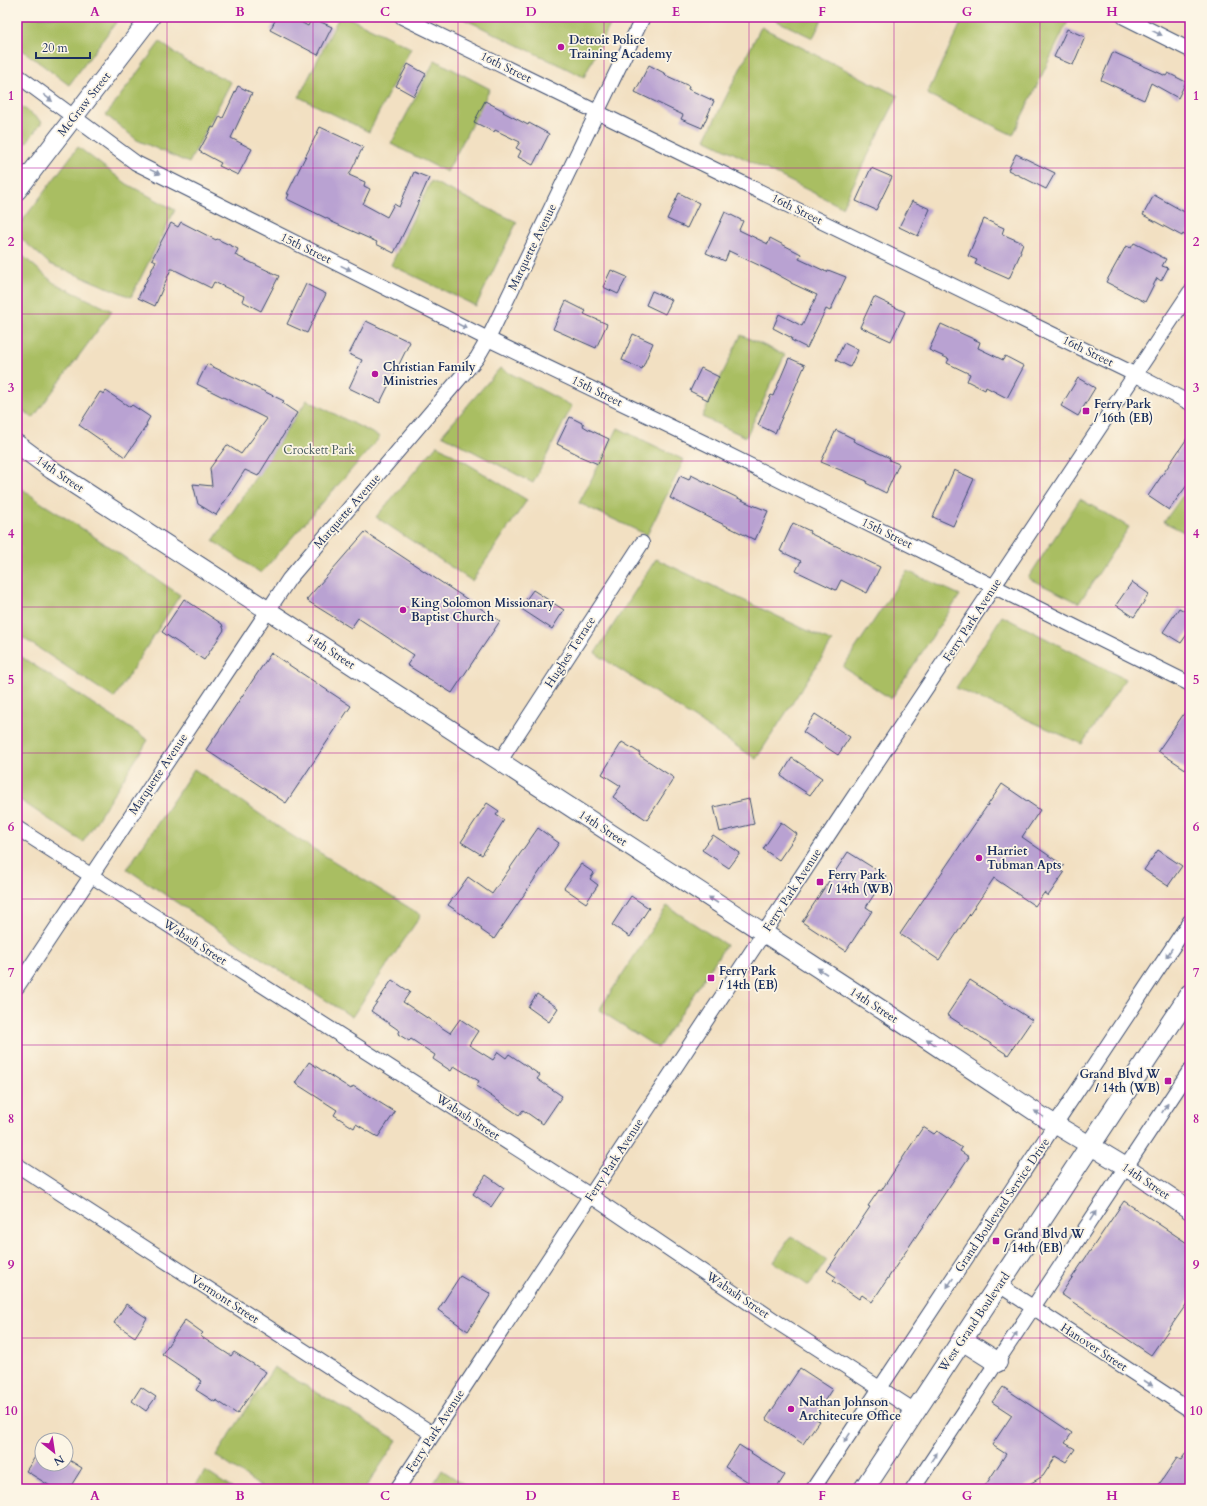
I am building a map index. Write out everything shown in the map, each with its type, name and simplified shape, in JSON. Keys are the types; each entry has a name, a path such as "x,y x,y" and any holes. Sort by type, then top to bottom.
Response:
{"main road":[{"name":"West Grand Boulevard","path":"864,1489 1190,994"},
{"path":"962,1340 997,1362"}],"street":[{"name":"McGraw Street","path":"17,191 151,17"},
{"name":"16th Street","path":"402,17 1134,374 1190,403"},
{"name":"Marquette Avenue","path":"17,987 289,579 477,358 488,339 643,17"},
{"path":"1124,17 1190,50"},
{"name":"15th Street","path":"17,75 136,163 488,339 707,444 1190,684"},
{"name":"Ferry Park Avenue","path":"396,1489 1134,374 1190,292"},
{"name":"14th Street","path":"17,444 52,470 893,1017 1055,1125 1126,1167 1190,1210"},
{"name":"Hughes Terrace","path":"500,761 642,543"},
{"name":"Wabash Street","path":"17,828 591,1196 780,1324 915,1411"},
{"name":"Grand Boulevard Service Drive","path":"814,1489 1190,921"},
{"path":"913,1489 1190,1070"},
{"name":"Vermont Street","path":"17,1165 433,1434"},
{"name":"Hanover Street","path":"999,1285 1190,1410"}],"green space":[{"path":"17,17 120,17 69,85 17,46"},
{"path":"339,17 347,17 411,48 369,132 299,97"},
{"name":"Detroit Police Training Academy","path":"460,17 614,17 584,77"},
{"path":"823,17 813,38 771,18"},
{"path":"964,17 1070,17 1013,135 927,94"},
{"path":"761,27 898,96 842,207 705,139"},
{"path":"160,42 186,61 231,82 189,163 137,140 106,115"},
{"path":"435,60 490,89 447,172 391,144"},
{"path":"17,103 42,122 17,155"},
{"path":"78,147 127,184 175,210 131,297 50,264 17,235 17,228"},
{"path":"431,181 517,222 476,306 391,265"},
{"path":"17,251 54,283 112,311 33,418 17,406"},
{"path":"741,335 785,355 746,437 702,417"},
{"path":"500,368 572,406 533,483 442,435"},
{"name":"Crockett Park","path":"307,400 380,437 261,573 213,541"},
{"path":"618,428 684,460 647,535 579,503"},
{"path":"437,445 527,500 472,581 376,517"},
{"path":"17,485 43,504 77,525 180,595 114,698 17,634"},
{"path":"1190,485 1190,535 1164,522"},
{"path":"1080,499 1129,527 1079,603 1028,578"},
{"path":"656,559 832,642 756,759 595,653"},
{"path":"907,571 960,595 891,699 843,667"},
{"path":"1002,616 1125,679 1082,744 956,688"},
{"path":"17,654 148,740 83,842 17,798"},
{"path":"194,769 283,830 421,915 352,1017 216,929 127,869"},
{"path":"667,906 726,945 658,1048 599,1010"},
{"path":"791,1236 827,1260 809,1286 774,1262"},
{"path":"274,1367 397,1440 365,1489 264,1489 216,1456"},
{"path":"442,1470 471,1489 430,1489"},
{"path":"205,1471 233,1489 193,1489"}],"building":[{"path":"277,17 291,17 308,26 312,18 332,27 318,55 270,30"},
{"path":"1067,29 1085,37 1073,65 1054,57"},
{"path":"1113,52 1166,76 1168,73 1186,82 1178,98 1151,83 1144,100 1101,80"},
{"path":"408,64 426,74 414,96 396,86"},
{"path":"649,65 666,74 665,75 689,86 688,89 714,101 702,128 681,119 683,115 635,92"},
{"path":"238,86 252,93 231,138 252,149 238,175 219,166 221,163 199,151 212,127 214,128 220,116 223,118"},
{"path":"485,101 528,125 529,123 549,134 533,165 518,157 521,151 516,148 520,142 474,122"},
{"path":"320,127 363,147 349,175 365,182 364,186 370,189 363,204 387,217 394,204 399,207 414,172 429,178 394,253 376,244 377,242 330,221 287,199 289,194 287,194"},
{"path":"1016,154 1055,173 1046,189 1008,170"},
{"path":"871,168 892,177 876,210 856,201"},
{"path":"679,193 699,203 687,228 667,219"},
{"path":"1154,195 1190,215 1190,229 1186,236 1183,234 1182,236 1143,215"},
{"path":"912,201 930,209 918,236 899,227"},
{"path":"725,212 743,221 739,230 768,244 770,238 801,254 799,259 827,272 828,270 846,277 830,311 826,309 807,348 791,340 792,338 773,328 779,314 802,326 817,295 729,251 725,261 706,253"},
{"path":"984,219 1004,228 1002,234 1023,243 1021,252 1009,279 975,264 977,260 968,256"},
{"path":"181,222 216,240 217,239 238,249 235,255 279,276 261,311 242,301 244,296 214,282 211,288 173,269 171,269 155,306 138,298 156,261 152,259 171,223 178,227"},
{"path":"1134,243 1166,259 1162,266 1168,268 1161,281 1157,278 1145,302 1106,282 1126,246 1131,248"},
{"path":"611,270 627,277 618,294 603,287"},
{"path":"306,284 326,294 307,333 287,324"},
{"path":"652,291 672,300 665,314 646,305"},
{"path":"874,297 905,312 891,341 860,327"},
{"path":"566,301 586,311 584,314 607,324 596,348 553,329"},
{"name":"Christian Family Ministries","path":"366,321 410,342 380,403 349,388 362,360 349,354"},
{"path":"941,324 980,342 978,348 1003,360 1005,356 1024,366 1007,398 986,387 985,390 967,381 970,374 947,363 949,359 929,350"},
{"path":"633,334 653,343 642,369 622,360"},
{"path":"844,343 858,350 850,367 836,360"},
{"path":"789,358 805,365 775,433 758,425 771,395 773,396"},
{"path":"207,364 284,401 282,403 297,413 258,476 245,470 216,515 198,504 193,484 212,486 210,468 227,445 241,454 267,419 197,384"},
{"path":"701,368 719,377 708,400 690,391"},
{"path":"1078,378 1095,388 1078,416 1061,406"},
{"path":"106,391 130,407 132,405 150,417 146,424 147,425 125,457 79,425 100,392 104,394"},
{"path":"570,417 584,424 583,426 588,429 609,439 598,464 557,444"},
{"path":"836,430 854,439 853,441 890,458 889,460 899,464 886,493 866,483 867,481 821,462"},
{"path":"1190,434 1190,481 1169,510 1148,496"},
{"path":"954,470 974,479 953,526 933,517"},
{"path":"691,475 750,504 768,511 755,540 670,498 680,476 689,480"},
{"path":"793,523 810,531 809,533 880,567 867,593 841,580 836,590 796,571 801,561 780,551"},
{"name":"King Solomon Missionary Baptist Church","path":"365,532 500,621 452,693 407,665 414,655 358,618 351,628 306,600"},
{"path":"1132,582 1149,594 1134,617 1116,605"},
{"path":"533,590 564,610 552,629 520,608"},
{"path":"184,599 222,624 224,630 204,660 162,632"},
{"path":"1179,608 1190,614 1190,630 1181,643 1163,632"},
{"path":"271,653 351,706 286,803 206,750"},
{"path":"1190,705 1190,772 1158,751"},
{"path":"815,714 850,737 838,755 803,732"},
{"path":"622,742 640,753 639,755 674,778 647,820 613,797 621,786 602,774"},
{"path":"792,758 822,778 810,795 781,776"},
{"name":"Harriet Tubman Apts","path":"1002,784 1040,810 1022,837 1064,866 1060,870 1064,873 1048,896 1044,893 1035,906 994,878 939,960 900,934"},
{"path":"749,799 754,824 720,832 714,807"},
{"path":"487,803 499,811 496,815 504,820 482,855 461,842"},
{"path":"781,822 797,834 779,860 763,849"},
{"path":"538,828 559,843 494,939 481,930 482,928 448,905 468,877 492,894"},
{"path":"713,835 740,853 729,868 702,850"},
{"path":"1158,850 1182,866 1168,886 1144,870"},
{"path":"848,852 886,876 866,907 872,911 846,951 802,922"},
{"path":"581,864 594,873 590,879 598,885 586,903 564,888"},
{"path":"631,896 649,908 630,937 612,925"},
{"path":"392,980 410,992 403,1002 450,1033 460,1019 478,1031 469,1045 493,1060 498,1052 506,1058 509,1054 540,1075 537,1079 562,1096 543,1124 523,1110 519,1115 476,1086 479,1081 454,1066 451,1071 433,1059 435,1055 411,1039 409,1041 398,1034 400,1031 371,1011"},
{"path":"970,980 1032,1020 1008,1055 947,1015"},
{"path":"537,994 558,1008 549,1022 528,1007"},
{"path":"309,1062 351,1089 353,1086 395,1112 378,1137 356,1124 354,1128 334,1115 337,1110 295,1083"},
{"path":"923,1127 934,1134 937,1131 962,1148 960,1151 969,1157 872,1302 862,1295 859,1299 833,1281 836,1277 827,1271 870,1207 868,1206 879,1190 881,1191"},
{"path":"486,1175 504,1188 491,1207 473,1194"},
{"path":"1124,1201 1190,1245 1190,1299 1151,1355 1061,1294"},
{"path":"460,1276 491,1294 468,1331 438,1310"},
{"path":"126,1304 147,1318 135,1337 114,1323"},
{"path":"185,1320 203,1333 200,1336 231,1356 234,1352 266,1372 237,1414 216,1400 215,1402 196,1390 202,1381 162,1354"},
{"name":"Nathan Johnson Architecure Office","path":"800,1368 832,1389 814,1417 819,1421 803,1444 766,1419"},
{"path":"141,1387 156,1397 146,1411 132,1401"},
{"path":"1003,1387 1072,1433 1065,1443 1075,1449 1066,1462 1056,1456 1043,1476 1021,1489 983,1489 1006,1454 992,1445 1012,1415 992,1402"},
{"path":"739,1445 785,1475 776,1489 759,1489 725,1467"},
{"path":"1190,1447 1190,1489 1156,1489 1177,1458 1181,1460"},
{"path":"34,1458 34,1472 74,1472 74,1463 82,1468 69,1489 55,1489 26,1471"}],"place":[{"name":"Detroit Police Training Academy","path":"561,47"},
{"name":"Christian Family Ministries","path":"375,374"},
{"name":"Ferry Park / 16th (EB)","path":"1086,411"},
{"name":"King Solomon Missionary Baptist Church","path":"403,610"},
{"name":"Harriet Tubman Apts","path":"979,858"},
{"name":"Ferry Park / 14th (WB)","path":"820,882"},
{"name":"Ferry Park / 14th (EB)","path":"711,978"},
{"name":"Grand Blvd W / 14th (WB)","path":"1168,1081"},
{"name":"Grand Blvd W / 14th (EB)","path":"996,1241"},
{"name":"Nathan Johnson Architecure Office","path":"791,1409"}]}
